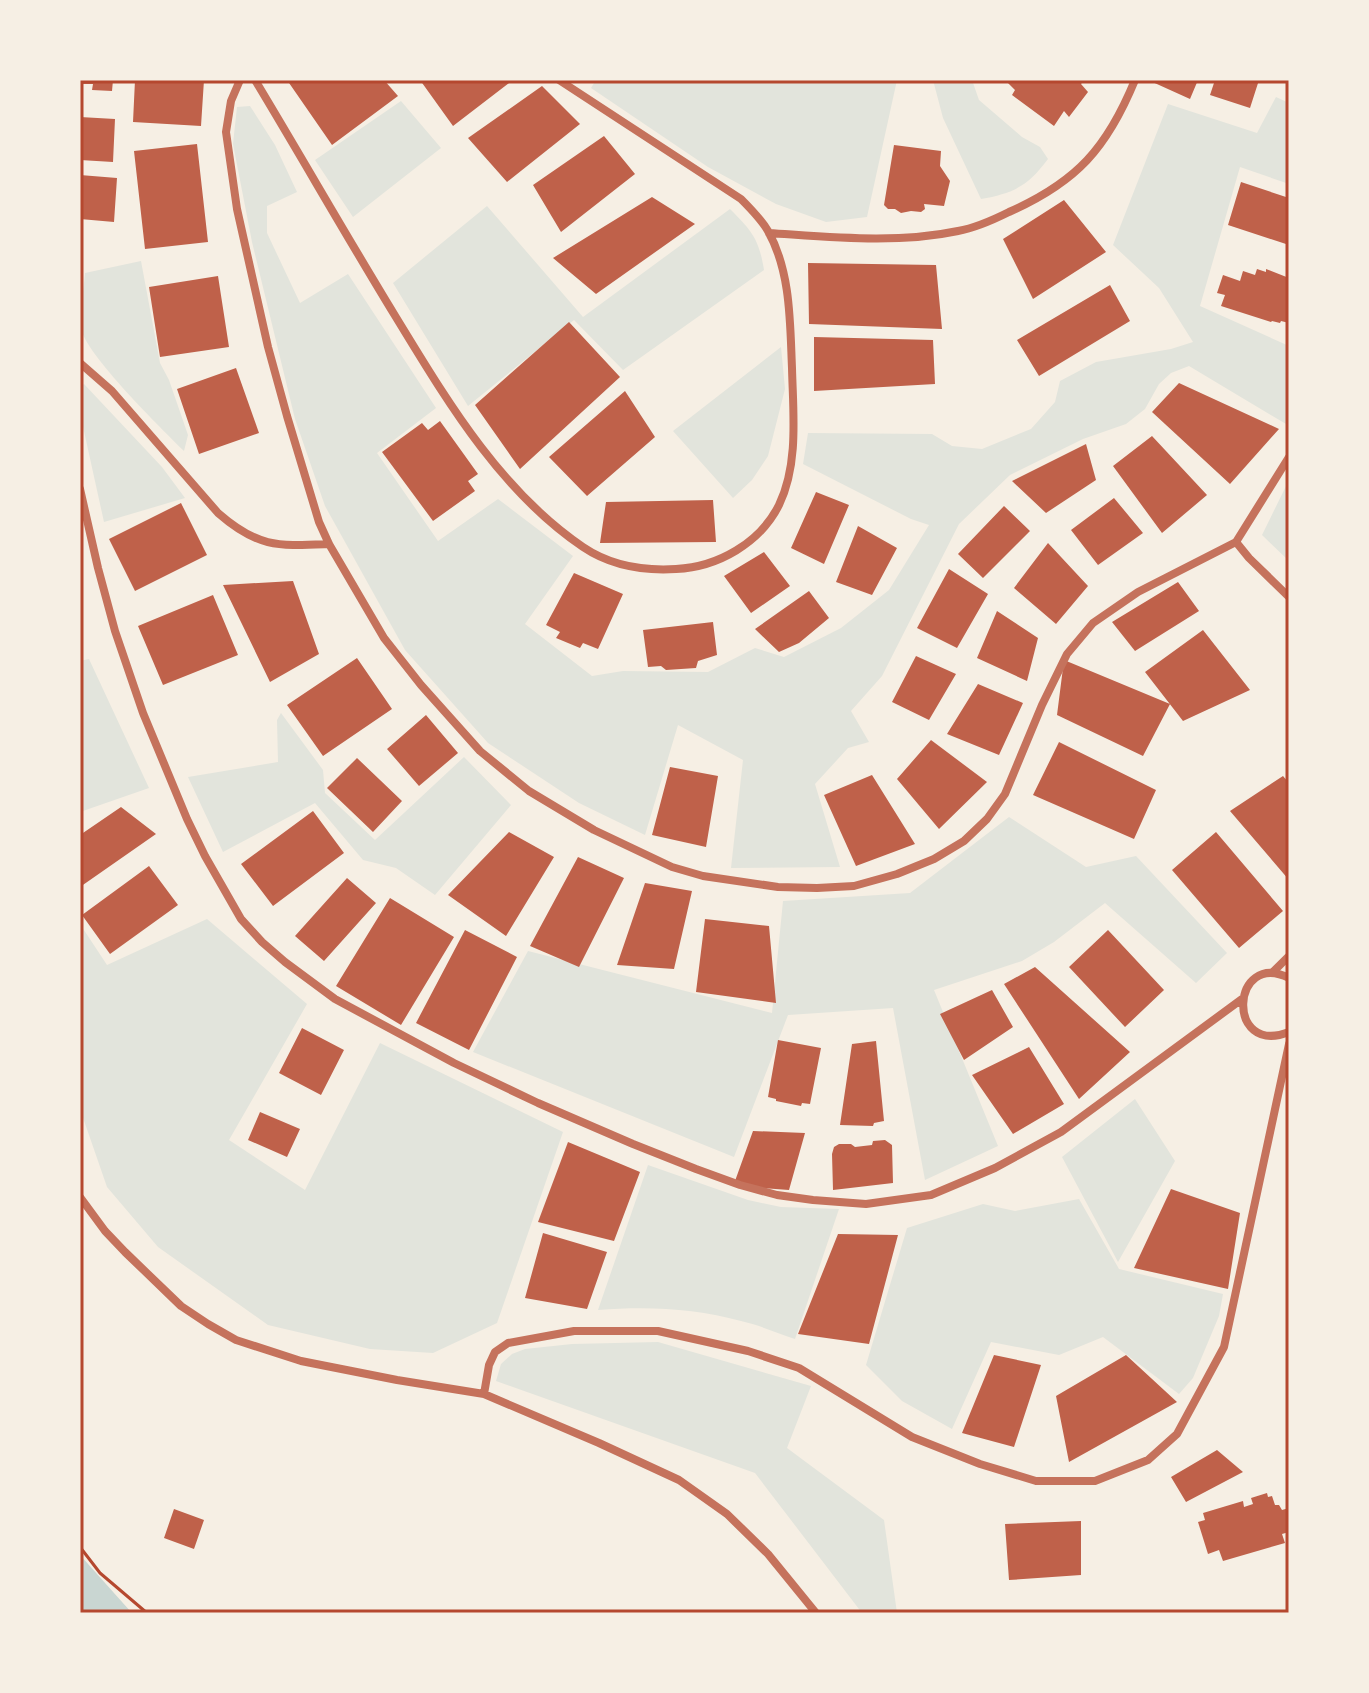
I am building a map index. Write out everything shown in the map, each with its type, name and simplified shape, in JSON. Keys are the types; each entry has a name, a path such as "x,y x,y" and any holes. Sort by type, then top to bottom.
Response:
{"street":[{"path":"240,80 231,101 226,132 237,209 268,347 319,522 329,544 384,638 480,751 529,791 594,830 672,867 703,876 778,887 854,886 934,859 964,841 987,819 1005,794 1067,654 1093,623 1138,592 1236,542 1289,457"},
{"path":"255,80 459,418 511,483 562,532 606,559 655,570 705,564 730,554 752,540 767,524 785,488 790,466 793,394 788,304 779,258 769,233 741,199 559,80"},
{"path":"769,233 874,238 922,236 959,231 998,218 1037,200 1071,177 1113,127 1135,80"},
{"path":"80,363 112,391 218,513 235,527 269,544 329,544"},
{"path":"80,489 112,618 143,713 187,819 241,919 285,962 335,999 454,1063 552,1109 696,1169 777,1195 866,1204 931,1195 995,1168 1061,1132 1242,999"},
{"path":"1236,542 1289,597"},
{"path":"1272,973 1289,956"},
{"path":"1289,978 1272,973 1252,981 1242,999 1242,1010 1246,1020 1262,1034 1272,1036 1289,1032"},
{"path":"484,1394 489,1365 495,1352 508,1343 574,1331 658,1331 748,1351 799,1368 912,1437 980,1464 1036,1481 1095,1481 1148,1460 1177,1434 1224,1347 1289,1044"},
{"path":"80,1197 105,1231 163,1290 181,1306 236,1340 324,1366 484,1394 679,1480 727,1514 768,1554 816,1613"}],"path":[{"path":"80,1547 100,1573 147,1613"}],"shaded area":[{"path":"596,80 897,80 867,217 826,222 776,204 708,167 591,88"},
{"path":"933,80 972,80 979,100 1022,137 1040,147 1048,159 1034,176 1019,187 981,199 943,118"},
{"path":"1276,97 1289,103 1289,184 1240,167 1200,306 1289,346 1289,418 1286,424 1189,366 1171,373 1159,384 1145,409 1126,424 1083,439 1010,475 959,524 882,676 851,711 869,742 848,748 815,784 840,867 731,868 743,760 678,725 645,835 579,803 488,743 405,650 325,506 295,419 252,242 233,144 237,107 250,106 275,145 297,192 267,206 267,233 300,303 348,274 436,408 377,453 438,541 498,499 573,556 525,624 592,676 623,671 708,672 755,648 784,657 841,628 889,590 929,525 911,519 803,464 808,433 932,434 952,446 982,449 1031,429 1055,402 1060,381 1096,362 1171,349 1193,342 1159,288 1113,245 1168,104 1257,133"},
{"path":"401,101 441,148 353,217 315,160"},
{"path":"487,206 583,317 730,209 753,236 764,270 623,370 574,320 468,406 393,283"},
{"path":"141,261 160,363 188,435 184,451 110,373 81,328 85,273"},
{"path":"781,347 785,389 768,456 752,480 733,498 673,431"},
{"path":"84,384 162,467 185,498 104,522 80,413 80,387"},
{"path":"1289,480 1289,561 1262,535"},
{"path":"89,659 149,788 80,812 80,661"},
{"path":"281,713 323,770 325,793 375,840 464,757 511,805 435,895 396,868 363,860 315,803 223,852 188,777 278,762 277,720"},
{"path":"1009,817 1086,867 1136,856 1227,953 1196,983 1105,903 1054,942 1022,961 934,990 998,1146 925,1180 893,1008 788,1015 734,1157 473,1052 528,951 772,1013 783,901 910,893"},
{"path":"207,919 307,1004 229,1140 305,1190 380,1043 563,1132 497,1323 433,1353 370,1349 268,1325 158,1247 107,1187 80,1109 80,924 107,965"},
{"path":"1135,1099 1175,1161 1118,1262 1062,1157"},
{"path":"648,1165 748,1200 781,1207 839,1209 795,1339 706,1313 652,1308 598,1310"},
{"path":"1079,1199 1119,1269 1223,1294 1219,1316 1193,1378 1179,1394 1103,1337 1059,1355 991,1342 952,1429 902,1401 866,1365 907,1228 983,1204 1015,1211"},
{"path":"658,1342 811,1386 787,1448 884,1520 897,1613 862,1613 755,1473 496,1381 501,1364 512,1354 525,1349 572,1344"},
{"path":"80,1555 131,1612 132,1613 80,1613"}],"building":[{"path":"80,80 113,80 112,91 92,90 93,84 80,84"},
{"path":"135,80 204,80 201,126 133,122"},
{"path":"287,80 384,80 398,96 332,145"},
{"path":"420,80 513,80 453,126"},
{"path":"1005,80 1084,80 1081,84 1088,92 1069,117 1064,111 1054,126 1012,95 1015,90"},
{"path":"1148,80 1198,80 1190,99"},
{"path":"1215,80 1259,80 1250,108 1210,95"},
{"path":"542,86 580,124 507,182 468,138"},
{"path":"80,117 115,119 113,162 80,160"},
{"path":"604,136 635,174 561,232 533,185"},
{"path":"197,144 208,242 145,249 134,151"},
{"path":"894,145 941,151 940,166 950,181 944,206 924,204 925,209 921,212 901,213 884,205"},
{"path":"80,175 117,178 114,222 80,219"},
{"path":"1241,182 1289,198 1289,245 1228,225"},
{"path":"652,197 695,224 596,294 553,258"},
{"path":"1064,200 1106,252 1033,299 1003,239"},
{"path":"808,263 936,265 942,329 809,324"},
{"path":"1257,269 1266,272 1266,269 1289,278 1289,323 1271,322 1221,306 1225,295 1217,293 1223,275 1240,281 1243,271 1255,275"},
{"path":"218,276 229,347 160,357 149,287"},
{"path":"1110,285 1130,321 1039,376 1017,340"},
{"path":"569,322 620,377 520,469 475,405"},
{"path":"814,337 933,340 935,384 814,391"},
{"path":"236,368 259,433 199,454 177,389"},
{"path":"1179,383 1279,429 1230,484 1152,412"},
{"path":"625,391 655,437 587,496 549,457"},
{"path":"440,421 478,474 468,481 475,491 433,521 382,452 422,423 428,430"},
{"path":"1152,436 1207,495 1162,533 1113,466"},
{"path":"1086,444 1096,480 1046,513 1012,481"},
{"path":"816,492 849,505 824,564 791,548"},
{"path":"1114,498 1143,533 1098,565 1071,530"},
{"path":"713,500 716,542 600,543 606,502"},
{"path":"181,503 207,555 135,591 109,539"},
{"path":"1004,506 1030,531 983,578 958,554"},
{"path":"858,526 897,548 872,595 836,582"},
{"path":"1048,543 1088,586 1056,624 1014,588"},
{"path":"764,552 790,586 751,613 724,576"},
{"path":"949,569 988,594 957,648 917,628"},
{"path":"574,573 623,594 598,649 583,643 580,648 556,638 560,632 546,625"},
{"path":"293,581 319,654 270,682 223,585"},
{"path":"1178,582 1199,611 1135,651 1112,622"},
{"path":"809,591 829,618 799,643 779,652 755,629"},
{"path":"213,595 238,655 163,685 138,626"},
{"path":"997,611 1038,638 1027,681 977,658"},
{"path":"713,622 717,655 698,661 696,668 666,670 661,666 648,667 643,630"},
{"path":"1203,630 1250,690 1183,721 1145,672"},
{"path":"916,656 956,674 929,720 892,702"},
{"path":"357,658 392,709 323,756 287,705"},
{"path":"1064,660 1170,704 1143,756 1057,715"},
{"path":"978,684 1023,703 999,755 947,734"},
{"path":"426,715 458,753 419,786 387,749"},
{"path":"931,740 987,782 939,829 897,779"},
{"path":"1059,742 1156,790 1134,839 1033,795"},
{"path":"357,758 402,801 373,832 327,788"},
{"path":"670,767 718,776 706,847 652,835"},
{"path":"872,775 915,844 856,866 824,795"},
{"path":"1283,776 1289,783 1289,880 1230,811"},
{"path":"121,807 156,834 80,887 80,835"},
{"path":"313,811 344,853 273,906 241,864"},
{"path":"509,832 554,857 506,936 448,895"},
{"path":"1216,832 1283,911 1239,948 1172,870"},
{"path":"578,857 624,878 579,967 530,946"},
{"path":"149,866 178,905 110,954 82,915"},
{"path":"347,878 376,903 324,961 295,936"},
{"path":"645,883 692,891 674,969 617,965"},
{"path":"390,898 454,937 401,1025 336,986"},
{"path":"705,919 769,926 776,1003 696,992"},
{"path":"465,930 517,957 469,1050 416,1023"},
{"path":"1108,930 1164,990 1125,1027 1069,967"},
{"path":"1035,967 1130,1052 1079,1099 1004,984"},
{"path":"992,990 1013,1027 964,1060 940,1014"},
{"path":"302,1028 344,1050 321,1095 279,1073"},
{"path":"778,1040 821,1048 810,1104 802,1103 801,1106 768,1097"},
{"path":"876,1041 884,1121 873,1126 840,1125 852,1044"},
{"path":"1029,1047 1064,1104 1013,1134 972,1075"},
{"path":"260,1112 300,1129 287,1157 248,1140"},
{"path":"753,1131 805,1133 789,1190 761,1188 735,1181"},
{"path":"885,1140 892,1145 893,1183 833,1190 834,1147 839,1144 855,1147 872,1145 873,1141"},
{"path":"568,1142 640,1172 614,1241 538,1222"},
{"path":"1171,1189 1240,1213 1228,1289 1134,1268"},
{"path":"543,1233 607,1252 587,1309 525,1298"},
{"path":"838,1234 898,1235 869,1344 798,1334"},
{"path":"994,1355 1041,1365 1014,1447 962,1433"},
{"path":"1126,1355 1177,1402 1069,1462 1056,1396"},
{"path":"1217,1450 1243,1472 1186,1502 1171,1477"},
{"path":"1267,1493 1282,1510 1289,1508 1289,1532 1282,1534 1285,1543 1223,1561 1219,1550 1208,1554 1198,1522 1205,1520 1203,1513 1243,1501 1244,1507 1253,1504 1251,1498"},
{"path":"174,1509 204,1520 194,1549 164,1538"},
{"path":"1081,1521 1081,1575 1009,1580 1005,1524"}]}
